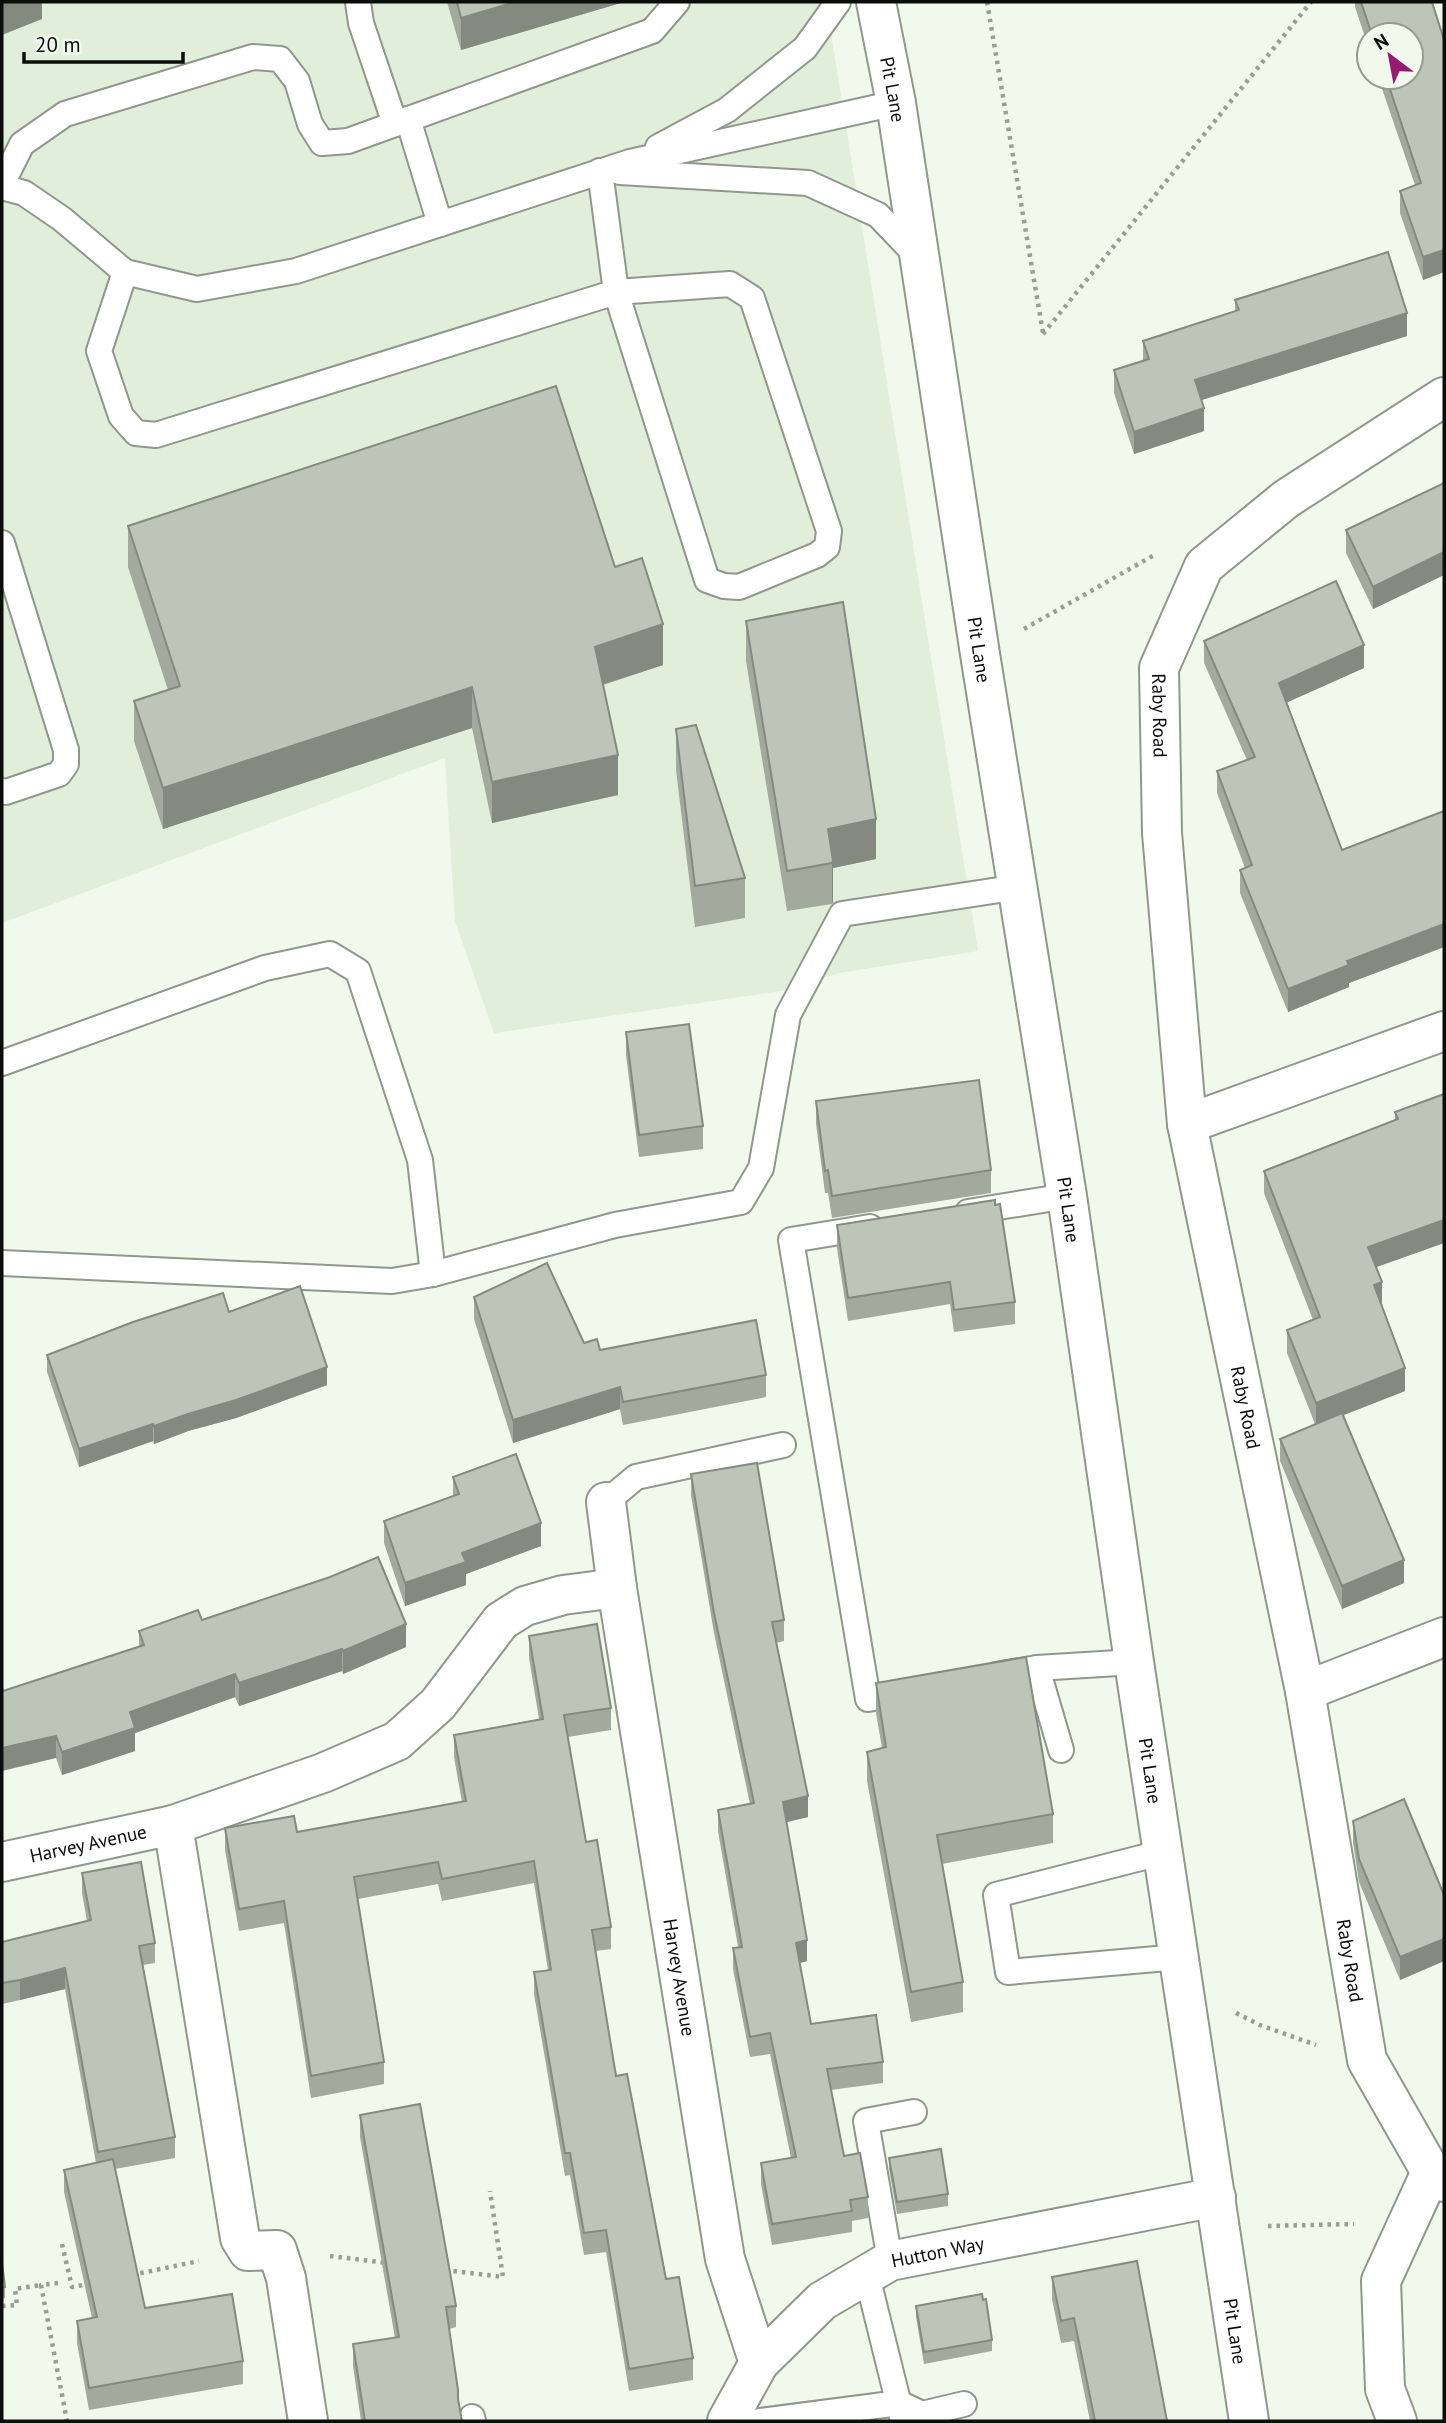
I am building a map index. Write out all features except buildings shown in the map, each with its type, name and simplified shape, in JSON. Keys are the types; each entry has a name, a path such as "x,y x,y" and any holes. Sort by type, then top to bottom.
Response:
{"street":[{"name":"Pit Lane","path":"876,2 896,103 980,654 1067,1196 1134,1662 1249,2421"},
{"name":"Raby Road","path":"1398,2421 1385,2389 1381,2281 1407,2223 1438,2177 1367,2060 1305,1691 1187,1125 1162,833 1159,668 1204,566 1286,499 1444,397"},
{"path":"1187,1125 1444,1031"},
{"name":"Harvey Avenue","path":"606,1502 617,1588 725,2259 759,2363"},
{"name":"Harvey Avenue","path":"2,1862 173,1825 323,1773 397,1741 438,1704 501,1621 525,1606 563,1595 617,1588"},
{"path":"1305,1691 1444,1637"},
{"name":"Harvey Avenue","path":"173,1825 240,2238 262,2250 286,2278 308,2421"},
{"name":"Hutton Way","path":"727,2421 759,2363 822,2301 879,2268 1216,2197"}],"lane":[{"path":"358,2 361,23 440,224"},
{"path":"677,2 652,31 348,141 322,143 310,124 297,81 280,59 253,57 65,114 22,144 2,186 24,193 62,219 125,272 197,289 296,271 614,166 896,103"},
{"path":"614,166 727,110 805,48 838,2"},
{"path":"614,166 614,171 808,183 878,215 920,259"},
{"path":"125,272 99,351 121,416 136,433 156,435 616,292 730,284 752,298 829,531 827,547 817,555 739,587 724,586 708,580 616,292 614,166"},
{"path":"2,543 66,750 66,764 59,774 6,792 2,791"},
{"path":"2,1263 392,1281 433,1274 615,1225 741,1202 761,1168 789,1015 842,914 1018,887"},
{"path":"2,1063 265,968 330,954 358,971 421,1160 433,1274"},
{"path":"943,1216 1067,1196"},
{"path":"888,1225 791,1240 868,1699 933,1687"},
{"path":"606,1502 636,1477 783,1445"},
{"path":"972,1680 1037,1668 1134,1662"},
{"path":"1037,1668 1061,1749"},
{"path":"1164,1852 996,1895 1008,1972 1181,1971"},
{"path":"901,2412 879,2268 866,2121 914,2112"},
{"path":"760,2421 901,2412 922,2414 964,2404"}],"path":[{"path":"987,2 1043,334 1311,2"},
{"path":"980,654 1157,553 1204,566"},
{"path":"1181,1971 1260,2025 1353,2059 1367,2060"},
{"path":"436,2269 503,2277 490,2191"},
{"path":"1220,2235 1266,2226 1407,2223"},
{"path":"62,2244 72,2287 99,2281"},
{"path":"126,2276 262,2250 396,2264"},
{"path":"2,2306 17,2305 15,2289 58,2283"},
{"path":"41,2285 67,2421"}],"shaded area":[{"path":"2,2 826,2 978,951 839,973 781,991 494,1033 455,921 445,758 2,923"}]}
